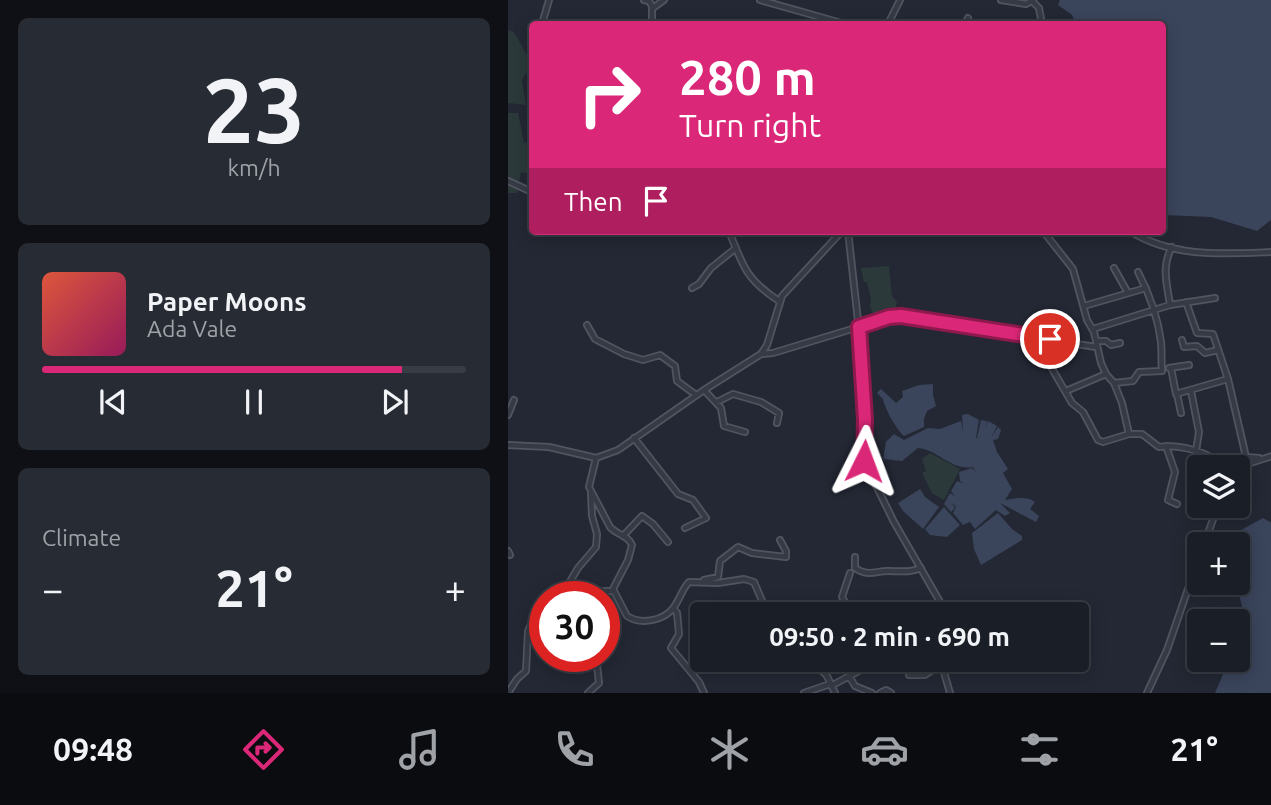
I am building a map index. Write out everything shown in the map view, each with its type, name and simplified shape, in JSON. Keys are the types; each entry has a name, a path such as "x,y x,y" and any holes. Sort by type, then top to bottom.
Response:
{"street":[{"path":"543,21 549,0"},
{"path":"644,0 650,3 652,21"},
{"path":"652,9 664,0"},
{"path":"760,0 834,21"},
{"path":"890,21 900,0"},
{"path":"1001,0 1026,4 1033,1 1039,8 1041,21"},
{"path":"508,181 529,190"},
{"path":"731,235 755,283 779,301"},
{"path":"508,445 549,447 596,458 618,450 696,395 761,354 767,345 779,301 838,235"},
{"path":"848,235 859,327 865,420 864,461 894,522 940,602"},
{"path":"1046,235 1073,269 1106,374 1114,383 1122,403 1129,434"},
{"path":"1140,235 1198,254 1272,252"},
{"path":"1170,305 1165,268 1172,247"},
{"path":"692,288 699,284 712,266 736,248"},
{"path":"1114,268 1128,293"},
{"path":"1138,272 1146,289 1161,342 1162,369"},
{"path":"1084,306 1146,289"},
{"path":"1093,329 1170,305 1215,298"},
{"path":"1186,302 1197,333 1212,333 1228,379 1246,455"},
{"path":"761,354 773,353 895,316 1034,337 1096,344 1106,341 1111,345 1120,343"},
{"path":"587,325 595,339 624,354 643,360 660,355 675,366 679,383 696,395"},
{"path":"1034,337 1072,403 1084,414 1098,440 1106,442 1129,434 1145,435 1157,446 1206,455"},
{"path":"1182,340 1184,347 1197,346 1204,353 1218,349"},
{"path":"767,345 773,353"},
{"path":"1114,383 1133,381 1139,372 1189,365"},
{"path":"1171,368 1181,413"},
{"path":"1066,391 1106,374"},
{"path":"1177,394 1228,379"},
{"path":"704,390 717,402 723,414 724,426 745,432"},
{"path":"1191,391 1199,432 1196,452"},
{"path":"717,402 733,394 753,399 776,409 780,415 777,423"},
{"path":"508,415 514,400"},
{"path":"634,438 678,494 693,500 706,518 685,528"},
{"path":"1166,446 1175,472 1168,500 1177,504"},
{"path":"1250,463 1272,456"},
{"path":"1250,457 1264,458"},
{"path":"596,458 588,484 591,492 610,527 630,541 631,549 617,581"},
{"path":"570,581 596,547 597,534 591,516 591,492"},
{"path":"623,536 642,516 653,524 668,542"},
{"path":"620,605 624,613 635,621 661,617 673,608 686,584 718,577 720,561 738,547 752,553 786,557 780,540"},
{"path":"856,557 855,569 867,574 921,568"},
{"path":"845,602 842,597 850,573"},
{"path":"696,581 718,583 748,579 754,582 761,600 765,602"},
{"path":"1147,693 1167,650 1187,592"},
{"path":"673,608 677,613 679,634 671,648 699,682 704,693"},
{"path":"509,693 517,678 526,671 529,627"},
{"path":"588,693 600,683 598,672"},
{"path":"822,672 835,693"},
{"path":"804,693 831,685 857,672"},
{"path":"909,675 926,675 931,672"},
{"path":"942,672 950,693"},
{"path":"849,676 855,686 872,693"},
{"path":"880,693 886,690 891,693"}],"shaded area":[{"path":"508,30 514,32 529,59 529,69 522,80 526,105 508,103"},
{"path":"508,113 518,113 524,143 529,142 529,174 521,172 517,193 508,193"},
{"path":"889,266 892,296 897,302 894,314 875,320 867,282 864,282 861,268"},
{"path":"930,453 960,469 944,500 932,493 922,473 926,471 922,459"}],"water":[{"path":"1060,0 1271,0 1271,220 1257,231 1211,217 1166,215 1166,21 1075,21 1072,15 1058,5"},
{"path":"933,384 936,406 927,411 924,427 904,436 877,393 881,389 896,403 903,397 902,391 919,385"},
{"path":"968,414 979,420 976,438 981,439 977,438 981,420 987,421 986,427 988,421 997,426 991,438 998,427 1001,430 998,439 993,440 1008,469 1003,473 1012,489 1005,500 1023,498 1035,502 1030,509 1039,516 1036,522 1000,503 1010,513 1005,516 996,510 975,529 970,522 963,525 953,513 956,507 951,502 955,508 951,512 944,504 950,493 955,496 951,491 957,481 964,484 960,481 959,472 972,468 976,472 973,467 958,466 918,448 902,461 883,459 886,442 894,434 904,440 928,428 940,429 961,421 963,432 962,415"},
{"path":"920,489 925,497 939,507 923,529 898,503"},
{"path":"944,507 960,525 947,537 930,535 925,529"},
{"path":"998,513 1022,536 1022,540 981,565 974,549 972,533"},
{"path":"1263,518 1272,523 1271,693 1215,693 1224,672 1250,672 1250,609 1243,609 1239,595 1250,595 1250,532 1241,530"}],"route":[{"path":"864,461 865,420 859,327 901,316 1050,339"}]}
